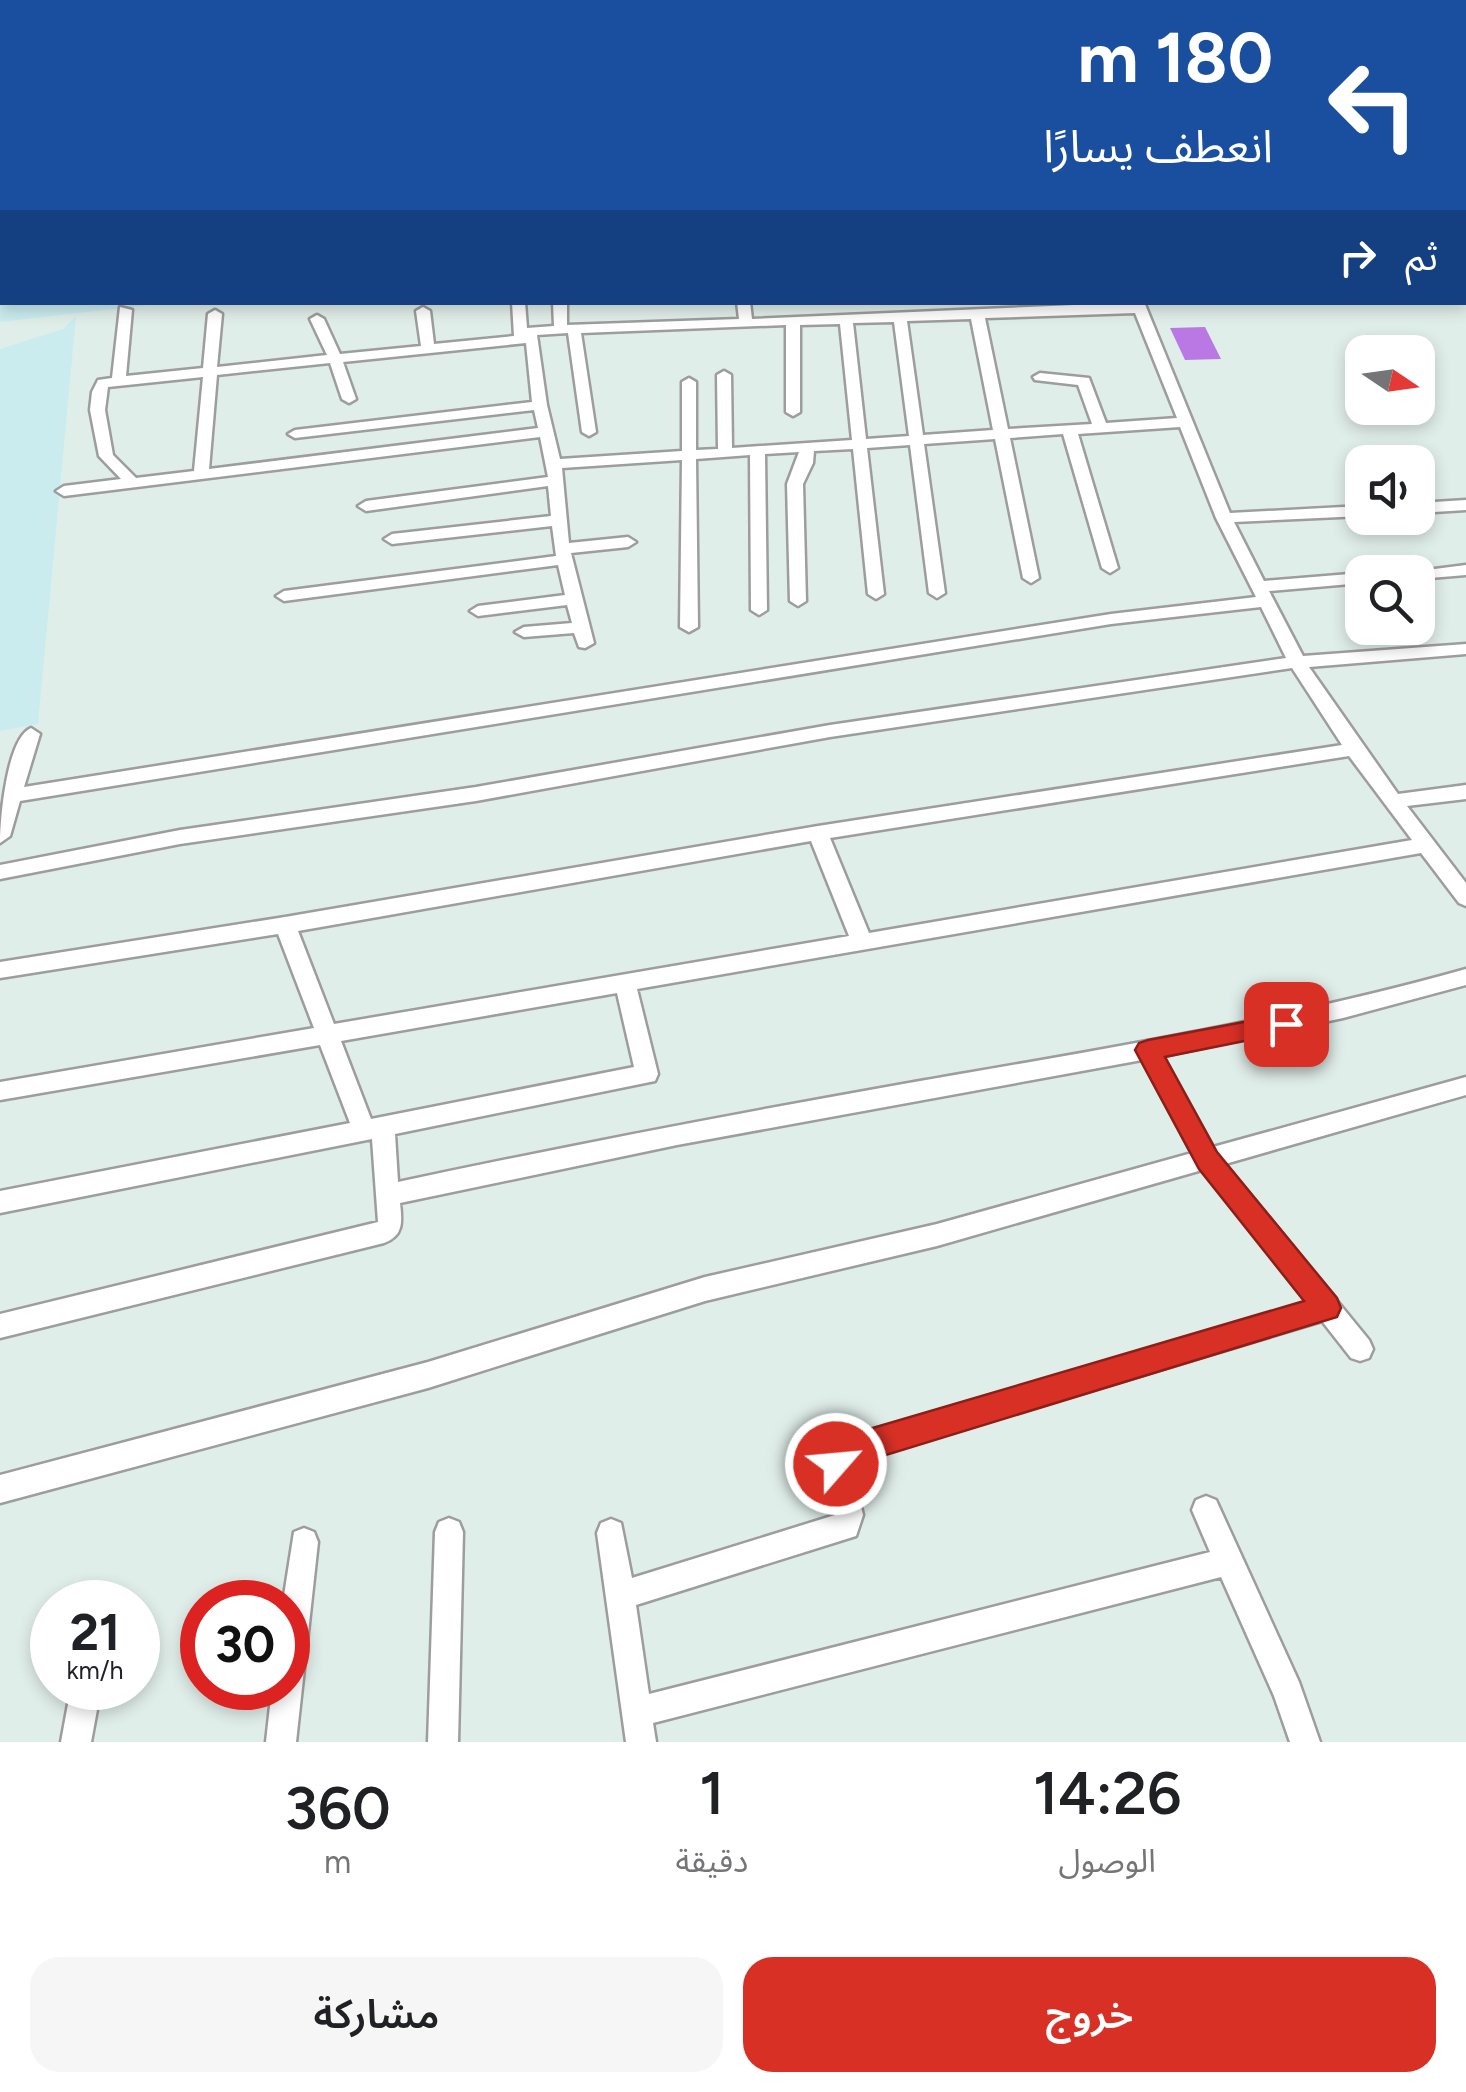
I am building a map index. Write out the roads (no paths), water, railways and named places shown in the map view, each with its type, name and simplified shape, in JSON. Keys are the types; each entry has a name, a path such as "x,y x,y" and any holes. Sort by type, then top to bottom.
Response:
{"street":[{"path":"519,305 554,472 564,554 583,635 524,632"},
{"path":"561,305 589,432"},
{"path":"743,305 746,323"},
{"path":"132,482 106,456 105,432 96,408 102,384 428,349 568,329 900,318 922,310 977,314 1138,306 1224,518 1297,662 1354,749 1466,898"},
{"path":"119,382 126,310"},
{"path":"423,312 428,349"},
{"path":"201,474 215,314"},
{"path":"977,314 1031,578"},
{"path":"900,318 937,593"},
{"path":"318,319 349,400"},
{"path":"846,319 876,594"},
{"path":"792,321 792,412"},
{"path":"724,374 725,452"},
{"path":"1040,377 1084,381 1100,427"},
{"path":"688,382 689,627"},
{"path":"295,434 540,405"},
{"path":"366,506 554,472 688,454 1184,422"},
{"path":"1070,429 1110,568"},
{"path":"64,490 544,432"},
{"path":"798,601 795,484 806,463 807,447"},
{"path":"757,450 759,610"},
{"path":"1435,507 1466,505"},
{"path":"1224,518 1345,512"},
{"path":"392,538 560,520"},
{"path":"284,596 628,542"},
{"path":"1435,573 1466,570"},
{"path":"5,807 1345,581"},
{"path":"478,611 576,599"},
{"path":"0,872 180,838 476,794 830,731 1297,662 1466,649"},
{"path":"0,836 5,807 31,734"},
{"path":"0,970 818,833 1354,749"},
{"path":"1394,801 1466,792"},
{"path":"818,833 863,944"},
{"path":"0,1091 1425,845"},
{"path":"0,1326 384,1232 390,1225 374,1130 285,925"},
{"path":"387,1195 614,1144 1148,1050 1355,1008 1466,978"},
{"path":"0,1202 647,1074 625,983"},
{"path":"1148,1050 1208,1160 1360,1349"},
{"path":"0,1489 428,1375 705,1289 937,1235 1466,1086"},
{"path":"620,1596 846,1526 849,1515 836,1464 842,1452 1327,1308"},
{"path":"1206,1510 1288,1693 1305,1742"},
{"path":"443,1742 449,1532"},
{"path":"611,1533 641,1742"},
{"path":"300,1580 304,1542"},
{"path":"637,1712 1229,1562"},
{"path":"76,1742 82,1710"},
{"path":"281,1742 284,1710"}]}
